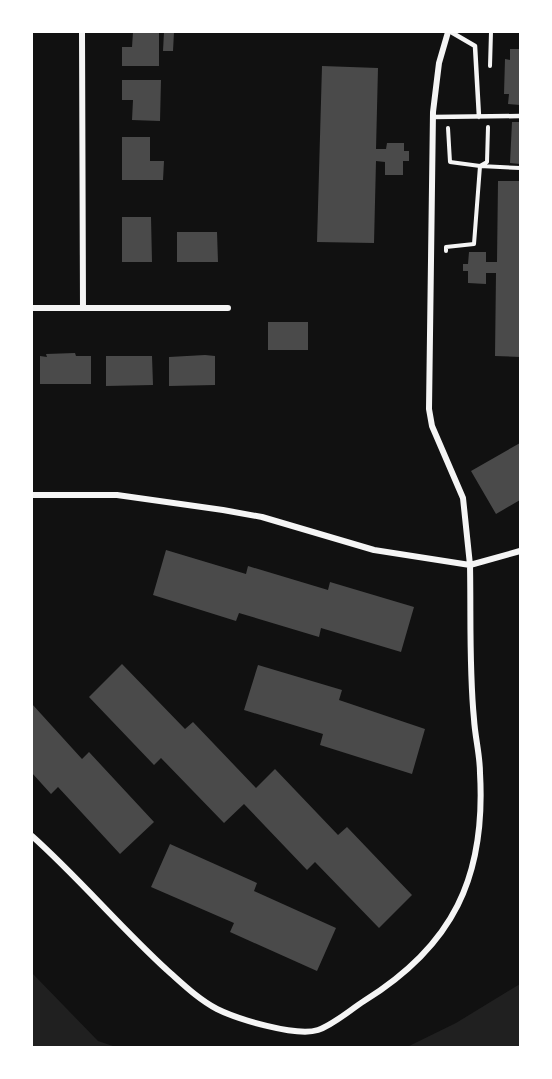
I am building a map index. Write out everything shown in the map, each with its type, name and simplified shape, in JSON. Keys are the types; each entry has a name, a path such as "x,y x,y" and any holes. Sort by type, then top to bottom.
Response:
{"street":[{"path":"82,32 83,308"},
{"path":"32,836 136,942 191,992 216,1008 277,1028 317,1030 389,986 432,948 461,900 478,849 480,773 473,719 470,565 463,498 432,426 427,394 433,117 439,63 449,32"},
{"path":"32,308 228,308"},
{"path":"32,495 117,495 223,510 261,517 374,550 470,565 520,551"}],"lane":[{"path":"449,32 474,46 479,117"},
{"path":"433,117 520,116"}],"path":[{"path":"445,259 446,247 474,244 480,166 450,162 448,128 458,128"},
{"path":"478,128 488,128"}],"shaded area":[{"path":"32,973 98,1041 116,1047 32,1047"},
{"path":"520,984 520,1047 407,1047 456,1023"}],"building":[{"path":"133,32 159,32 159,66 122,66 122,47 132,47"},
{"path":"164,32 174,32 173,51 163,51"},
{"path":"510,49 520,49 520,105 508,104 509,94 504,94 505,59 510,60"},
{"path":"322,66 378,68 376,149 386,149 387,143 404,143 404,151 409,151 409,161 403,161 403,175 385,175 385,162 376,161 374,243 317,242"},
{"path":"122,80 161,80 160,121 132,120 133,100 122,100"},
{"path":"512,122 520,122 520,164 510,163"},
{"path":"122,137 150,137 150,161 164,161 163,180 122,180"},
{"path":"498,181 520,181 520,357 495,356 496,273 486,273 486,284 468,283 468,271 463,271 463,264 468,264 469,252 486,252 486,262 497,262"},
{"path":"122,217 151,217 152,262 122,262"},
{"path":"177,232 217,232 218,262 177,262"},
{"path":"268,322 308,322 308,350 268,350"},
{"path":"75,353 76,356 91,356 91,384 40,384 40,356"},
{"path":"106,356 152,356 153,385 106,386"},
{"path":"215,356 215,385 169,386 169,357"},
{"path":"520,443 520,500 496,514 471,471"},
{"path":"166,550 246,574 248,566 328,590 330,582 414,607 401,652 321,628 319,637 239,613 236,621 153,595"},
{"path":"122,664 185,729 193,722 256,788 275,769 338,835 347,827 412,895 379,928 315,862 307,870 244,804 224,823 161,758 154,765 89,697"},
{"path":"258,665 342,690 339,700 425,729 412,774 320,745 323,734 244,710"},
{"path":"32,704 82,759 89,752 154,822 120,854 58,787 51,794 32,773"},
{"path":"170,844 257,883 254,891 336,928 317,971 230,932 234,923 151,887"}]}
